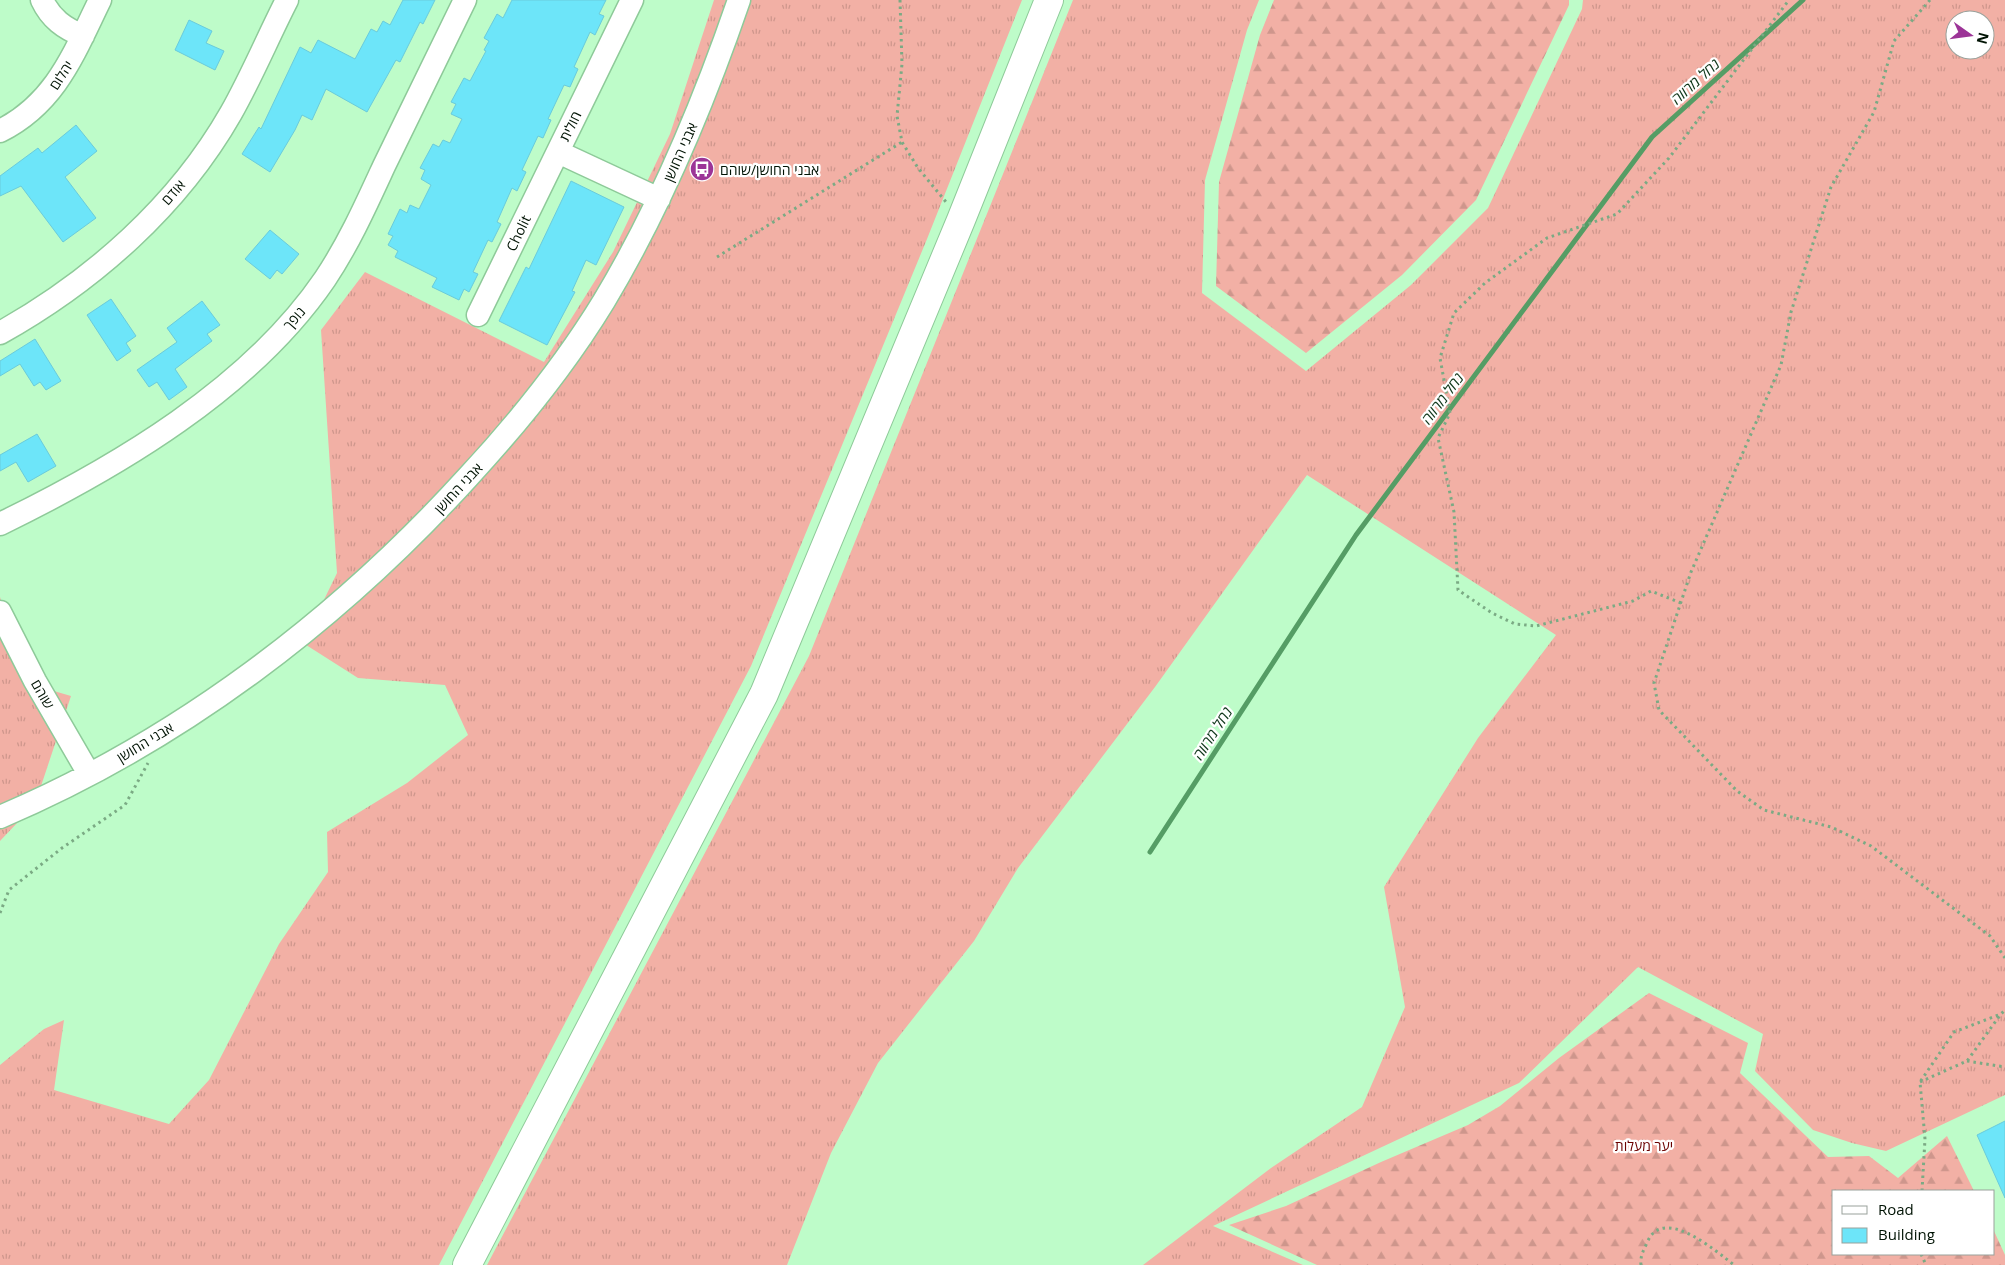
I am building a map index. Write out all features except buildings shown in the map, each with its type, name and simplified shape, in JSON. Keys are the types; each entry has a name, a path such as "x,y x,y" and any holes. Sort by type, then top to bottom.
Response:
{"main road":[{"path":"467,1265 764,694 961,220 1049,0"}],"street":[{"path":"42,0 57,22 68,30 83,36"},
{"name":"יהלום","path":"0,131 25,117 50,92 66,70 100,0"},
{"name":"אודם","path":"0,333 44,308 87,276 137,231 180,185 207,150 231,113 286,0"},
{"name":"נופך","path":"0,524 97,474 156,436 202,403 246,367 290,323 324,281 348,242 465,0"},
{"name":"חולית","path":"632,0 558,152 659,199"},
{"name":"אבני החושן","path":"0,817 89,774 157,735 222,694 339,604 443,505 491,452 560,368 618,278 659,199 696,116 740,0"},
{"name":"Cholit","path":"478,315 558,152"},
{"name":"שוהם","path":"0,612 36,681 89,774"}],"path":[{"path":"900,0 902,64 897,116 902,142 930,184 961,220"},
{"path":"1681,603 1651,591 1633,601 1536,626 1515,624 1492,613 1458,590 1454,512 1438,438 1450,413 1440,358 1454,313 1485,283 1547,238 1617,214 1669,158 1790,0"},
{"path":"1930,0 1894,41 1874,112 1831,187 1791,312 1781,365 1691,572 1654,683 1659,710 1737,791 1764,810 1831,827 1871,846 1990,936 2005,958"},
{"path":"718,258 902,142"},
{"path":"0,913 9,890 62,848 125,805 147,768 157,735"},
{"path":"1920,1082 1967,1061 2005,1010"},
{"path":"1922,1190 1924,1138 1920,1082 1954,1032 2001,1014"},
{"path":"1967,1061 2005,1067"},
{"path":"1641,1265 1640,1259 1650,1236 1661,1228 1685,1230 1708,1244 1734,1265"}],"green space":[{"path":"714,0 1022,0 927,239 751,666 439,1265 0,1265 0,1065 44,1029 64,1020 54,1090 169,1124 209,1080 279,944 328,872 327,832 407,783 468,735 445,685 358,678 303,643 337,573 321,330 365,272 544,362 613,252 670,134"},
{"path":"1073,0 1259,0 1247,30 1205,180 1202,293 1306,371 1411,285 1488,208 1582,9 1583,0 2005,0 2005,1095 1886,1151 1852,1143 1813,1130 1755,1071 1763,1034 1638,967 1519,1083 1213,1226 1303,1265 1143,1265 1271,1168 1362,1107 1405,1007 1384,887 1478,738 1556,635 1307,475 1155,687 1018,868 974,941 878,1063 831,1153 787,1265 487,1265 809,656"},
{"path":"1274,0 1569,0 1569,5 1476,200 1402,275 1306,353 1216,286 1219,182 1260,35"},
{"path":"0,597 23,682 71,696 35,804 0,841"},
{"name":"יער מעלות","path":"1649,993 1748,1043 1740,1073 1828,1157 1869,1156 1898,1178 1947,1136 1974,1190 1832,1190 1832,1255 1995,1255 1995,1233 2005,1255 2005,1265 1317,1265 1229,1225 1286,1206 1381,1162 1468,1125 1500,1106 1559,1058"}],"waterway":[{"name":"נחל מרווה","path":"1150,852 1356,535 1652,137 1803,0"}],"place":[{"name":"אבני החושן/שוהם","path":"702,169"}]}
